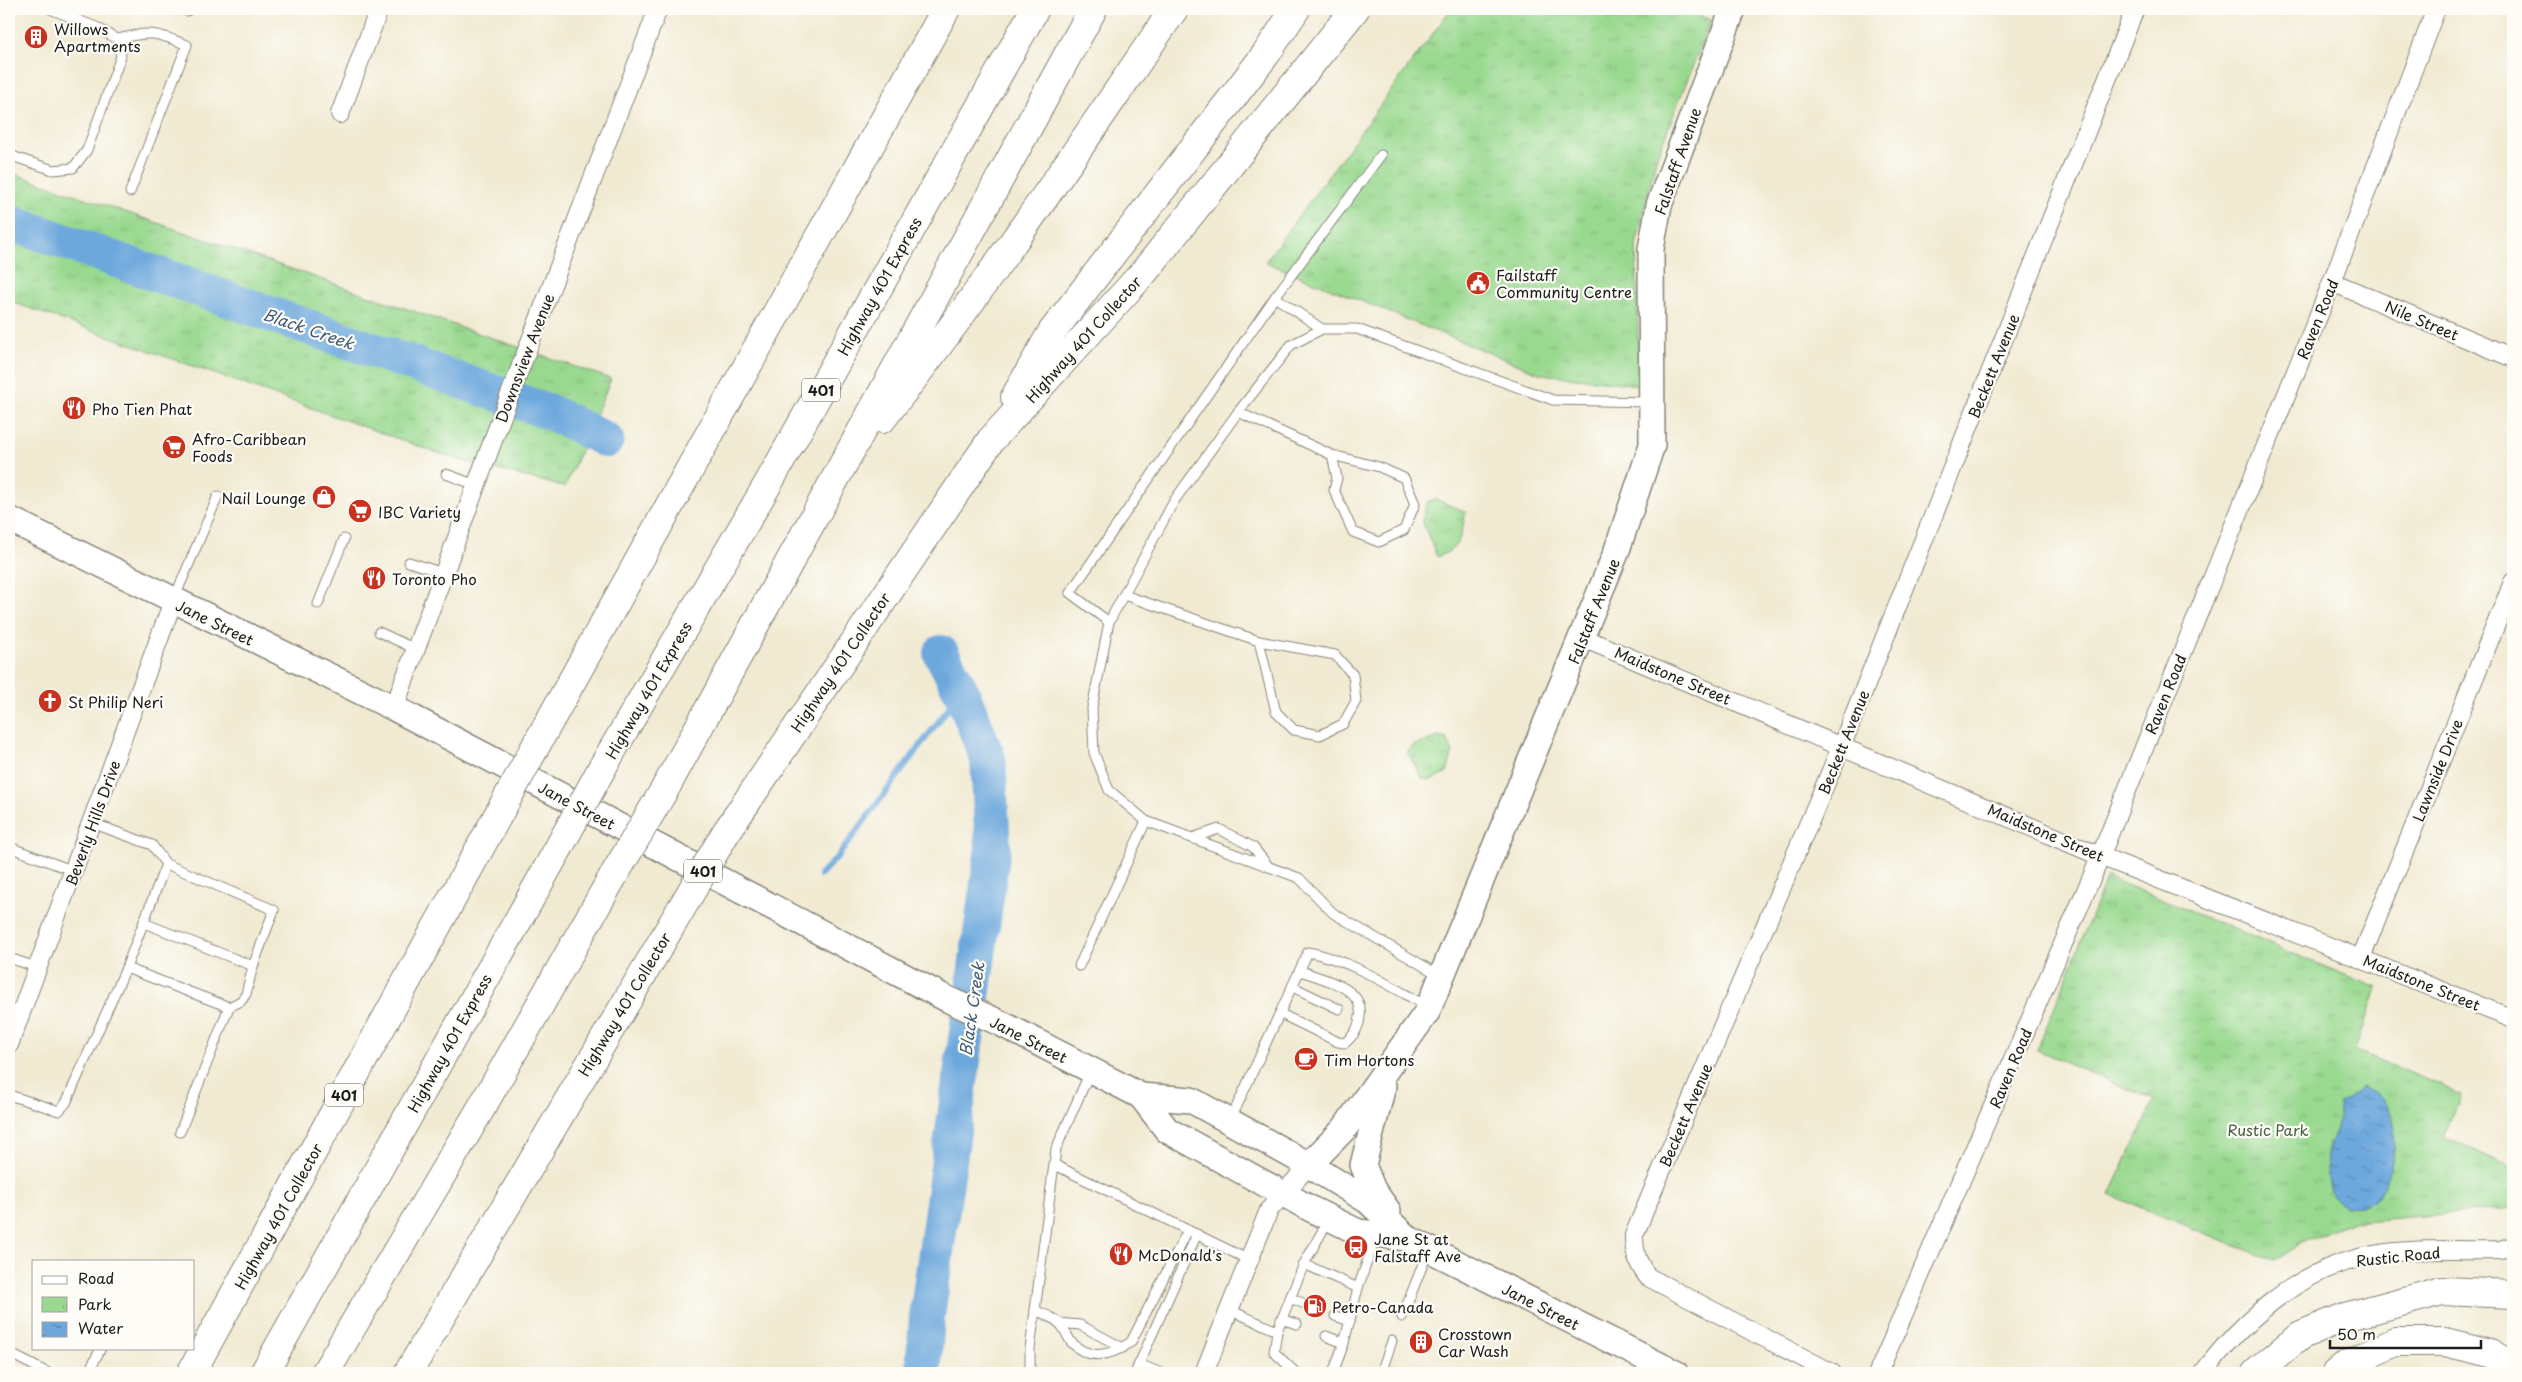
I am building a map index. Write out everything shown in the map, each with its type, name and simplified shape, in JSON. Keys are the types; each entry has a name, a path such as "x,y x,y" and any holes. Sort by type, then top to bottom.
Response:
{"highway":[{"name":"Highway 401 Collector","path":"191,1373 539,740 946,9"},
{"name":"Highway 401 Express","path":"264,1373 602,768 769,482 1035,9"},
{"path":"325,1373 483,1105 666,787 844,467 895,367 1093,9"},
{"path":"844,467 932,354 1174,9"},
{"path":"991,440 1052,332 1266,54 1296,9"},
{"name":"Highway 401 Collector","path":"408,1373 725,834 991,440 1144,272 1355,9"},
{"path":"2256,1373 2301,1335 2345,1316 2442,1291 2513,1294"},
{"path":"2337,1373 2348,1364 2395,1342 2445,1342 2490,1353 2513,1367"}],"main road":[{"name":"Falstaff Avenue","path":"1309,1165 1344,1129 1388,1070 1429,1008 1583,638 1616,553 1652,446 1651,250 1659,206 1733,9"},
{"name":"Jane Street","path":"9,519 394,708 948,1000 1000,1024 1141,1096 1191,1100 1309,1165 1368,1201 1418,1243 1675,1373"},
{"path":"1388,1070 1366,1144 1363,1165 1373,1190 1418,1243"},
{"name":"Jane Street","path":"1141,1096 1167,1130 1329,1218 1358,1232 1418,1243"}],"street":[{"path":"340,114 379,9"},
{"name":"Downsview Avenue","path":"394,708 485,460 658,9"},
{"name":"Beckett Avenue","path":"1832,1373 1648,1277 1639,1265 1634,1251 1634,1234 1842,745 2135,9"},
{"name":"Raven Road","path":"1878,1373 2100,856 2332,282 2436,9"},
{"name":"Nile Street","path":"2332,282 2513,358"},
{"name":"Lawnside Drive","path":"2361,958 2513,582"},
{"name":"Beverly Hills Drive","path":"9,1045 173,601"},
{"name":"Maidstone Street","path":"1583,638 1842,745 2100,856 2513,1019"},
{"path":"1204,1373 1269,1210 1309,1165"},
{"name":"Rustic Road","path":"2204,1373 2240,1329 2259,1311 2303,1282 2340,1264 2368,1256 2500,1250 2513,1246"}],"lane":[{"path":"9,155 52,170 73,168 87,150 122,56 117,40 96,27 50,9"},
{"path":"117,40 140,33 157,33 187,45 130,192"},
{"path":"1109,622 1070,593 1275,297 1381,155"},
{"path":"1275,297 1322,329"},
{"path":"1442,976 1333,914 1298,878 1146,821 1109,790 1094,753 1092,708 1109,622 1174,501 1238,412 1291,344 1322,329 1357,329 1553,400 1652,402"},
{"path":"1238,412 1332,455 1379,467 1404,478 1415,504 1404,530 1379,542 1353,532 1334,490 1337,478 1332,455"},
{"path":"446,474 476,485"},
{"path":"173,601 218,496"},
{"path":"318,604 344,539"},
{"path":"409,562 443,574"},
{"path":"1124,595 1259,641 1335,655 1354,675 1356,701 1343,724 1320,735 1294,730 1276,712 1259,641"},
{"path":"379,632 415,649"},
{"path":"1080,966 1146,821"},
{"path":"92,823 152,845 166,864 274,910 253,966 246,994 241,1001 229,1007 180,1132"},
{"path":"1192,838 1219,829 1253,847 1268,867"},
{"path":"9,847 74,871"},
{"path":"9,1095 59,1111 66,1103 126,968 166,864"},
{"path":"144,923 253,966"},
{"path":"1230,1121 1301,971 1308,952 1323,955 1365,972 1429,1008"},
{"path":"9,958 39,968"},
{"path":"126,968 229,1007"},
{"path":"1280,1014 1338,1042 1345,1043 1359,1027 1362,1006 1357,998 1334,984 1301,971"},
{"path":"1293,987 1339,1010"},
{"path":"1030,1373 1056,1149 1091,1070"},
{"path":"1054,1164 1249,1260"},
{"path":"1296,1373 1274,1352 1277,1331 1304,1264 1329,1218"},
{"path":"1059,1323 1072,1342 1086,1354 1105,1355 1131,1342 1188,1230"},
{"path":"1136,1373 1197,1234"},
{"path":"1333,1373 1376,1234"},
{"path":"1402,1317 1418,1243"},
{"path":"1304,1264 1358,1288"},
{"path":"1290,1298 1305,1304"},
{"path":"1036,1310 1059,1323 1080,1325 1122,1348"},
{"path":"1230,1310 1277,1331"},
{"path":"1334,1316 1350,1321"},
{"path":"1281,1319 1297,1324"},
{"path":"1326,1336 1344,1342"},
{"path":"1381,1373 1392,1341"},
{"path":"88,1373 100,1350"},
{"path":"9,1353 48,1373"},
{"path":"1140,1364 1161,1373"}],"green space":[{"path":"1451,9 1681,9 1711,20 1656,159 1636,245 1639,385 1541,374 1265,262"},
{"path":"9,172 611,379 565,487 455,459 9,301"},
{"path":"1435,499 1466,512 1461,534 1456,545 1437,557 1422,521 1427,502"},
{"path":"1438,737 1447,739 1453,752 1447,772 1431,780 1423,779 1407,752 1413,746"},
{"name":"Rustic Park","path":"2107,877 2377,988 2355,1050 2461,1094 2444,1137 2513,1168 2513,1208 2353,1222 2306,1241 2274,1261 2110,1195 2154,1100 2037,1050"}],"water":[{"path":"2363,1087 2384,1102 2394,1124 2395,1143 2391,1166 2377,1196 2365,1205 2355,1207 2342,1204 2332,1194 2328,1176 2327,1155 2338,1123 2340,1103"}],"waterway":[{"name":"Black Creek","path":"9,222 552,413 606,440"},
{"name":"Black Creek","path":"923,1373 927,1316 993,848 988,759 961,691 941,653"},
{"path":"820,875 839,855 961,691"}],"place":[{"name":"Willows Apartments","path":"36,37"},
{"name":"Failstaff Community Centre","path":"1478,283"},
{"name":"Pho Tien Phat","path":"74,408"},
{"name":"Afro-Caribbean Foods","path":"174,447"},
{"name":"Nail Lounge","path":"324,497"},
{"name":"IBC Variety","path":"360,511"},
{"name":"Toronto Pho","path":"374,578"},
{"name":"St Philip Neri","path":"50,701"},
{"name":"Tim Hortons","path":"1306,1059"},
{"name":"Jane St at Falstaff Ave","path":"1356,1247"},
{"name":"McDonald's","path":"1121,1254"},
{"name":"Petro-Canada","path":"1315,1306"},
{"name":"Crosstown Car Wash","path":"1421,1342"}]}
